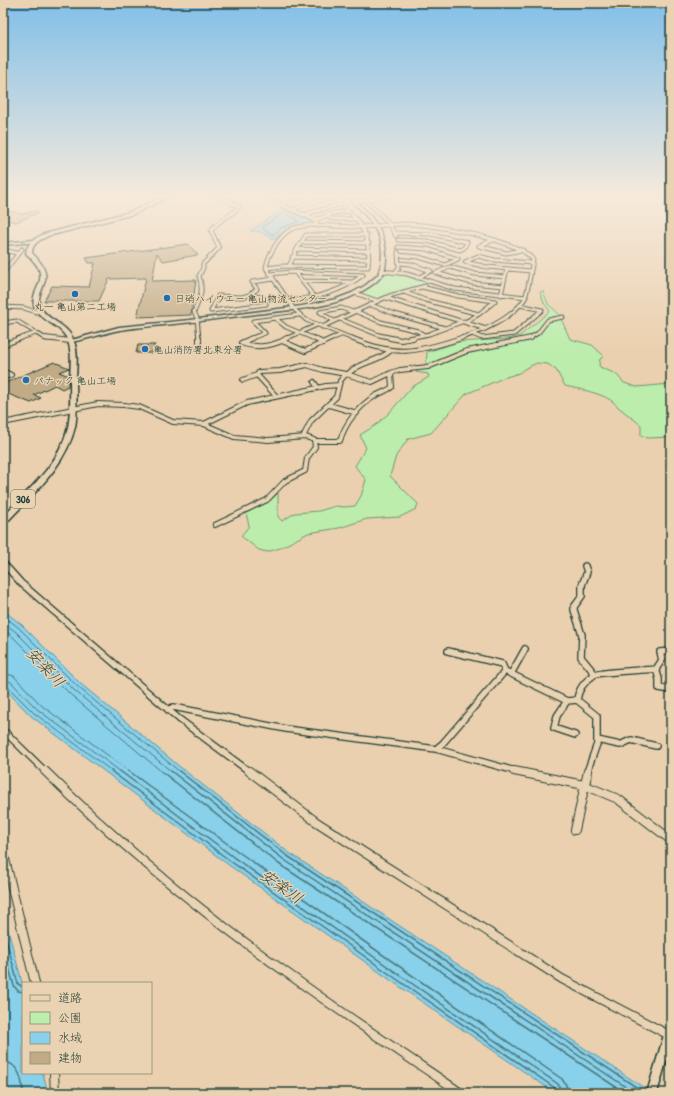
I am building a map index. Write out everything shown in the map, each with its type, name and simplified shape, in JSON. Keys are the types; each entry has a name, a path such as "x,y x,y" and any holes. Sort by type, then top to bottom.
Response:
{"highway":[{"path":"29,248 29,253 39,265 43,274 36,302 40,311 61,329 70,341"},
{"name":"306","path":"3,521 44,477 63,449 70,434 74,409 73,356 70,341"}],"street":[{"path":"199,346 194,312 201,296 202,285 199,274 203,268 203,264 219,248"},
{"path":"275,248 267,260 266,268 299,315 317,325 371,347 390,351 409,352 425,350 486,330 498,323 520,305 526,297 532,263 531,255 517,248"},
{"path":"3,323 13,319 22,322 36,334 46,339 70,341 83,339 121,328 196,321 294,308 327,302 356,293 373,282 382,271 384,248"},
{"path":"396,271 399,268 398,248"},
{"path":"398,255 419,257 445,265 458,259 427,249 415,248"},
{"path":"453,248 460,250 464,248"},
{"path":"485,248 501,253 514,253 523,250"},
{"path":"3,273 17,253 22,249"},
{"path":"266,268 290,266 368,267 369,251 297,249 292,257 290,266"},
{"path":"3,250 17,253"},
{"path":"531,271 480,266 465,262 478,256 495,260 532,263"},
{"path":"292,257 369,259"},
{"path":"399,263 410,264 431,271 418,278"},
{"path":"503,286 464,281 436,273 450,267 470,273 505,277"},
{"path":"501,295 506,269"},
{"path":"382,271 396,271 432,283 467,291 526,297"},
{"path":"270,274 295,272 363,275 340,290 314,298 289,301"},
{"path":"295,272 314,298"},
{"path":"249,295 262,297 266,304 211,311 218,296 242,297 249,295 257,290 252,282 274,279"},
{"path":"301,281 354,282"},
{"path":"322,327 378,301 432,283"},
{"path":"340,319 389,338 409,339 465,322 479,314 495,301 458,296 422,287"},
{"path":"404,292 425,300 479,314"},
{"path":"356,293 378,301"},
{"path":"386,298 465,322 486,330"},
{"path":"370,305 395,314 445,328"},
{"path":"472,334 482,338 505,336 519,331 542,310 520,305"},
{"path":"3,307 24,308 36,312 40,311"},
{"path":"245,307 249,314"},
{"path":"334,321 320,312 341,308 381,322 418,331 424,335"},
{"path":"299,315 253,321 265,333 241,343 251,347 260,348 282,341 317,325"},
{"path":"243,380 257,375 259,372 280,371 308,365 323,370 347,374 367,383 380,380 391,373 400,370 430,367 467,351 530,339 535,336 548,320 563,317"},
{"path":"274,318 280,323 299,333 323,343"},
{"path":"3,345 36,334"},
{"path":"282,341 306,351 342,335"},
{"path":"505,336 513,343"},
{"path":"303,437 311,421 336,397 340,381 352,368 374,362 390,351"},
{"path":"3,371 11,375 3,378"},
{"path":"3,423 98,404 124,405 139,407 173,422 204,424 228,435 239,438 268,440 309,437 314,441 340,441 343,430 372,397 392,387 391,373"},
{"path":"257,375 276,396"},
{"path":"314,382 318,388"},
{"path":"204,424 247,403 276,396 339,385"},
{"path":"328,406 357,413"},
{"path":"215,526 269,499 273,492 285,481 305,470 307,458 315,447 314,441"},
{"path":"3,563 21,582 168,710 315,821 562,979 670,1036 664,1048 652,1093"},
{"path":"585,566 587,572 582,585 582,596 574,610 582,635 581,657 595,674"},
{"path":"436,749 508,672 525,649"},
{"path":"448,650 502,664 508,672 567,701 577,700 597,716 597,740 584,785 575,830"},
{"path":"656,669 662,660 660,652 671,652"},
{"path":"577,700 578,693 582,686 595,674 656,669"},
{"path":"656,669 659,679 659,688 671,690"},
{"path":"567,701 557,716 554,728 575,735"},
{"path":"168,710 173,707 286,729 436,749 513,771 584,785 618,799 671,840"},
{"path":"3,730 83,809 167,882 293,978 461,1093"},
{"path":"597,740 620,745 631,740 656,746"},
{"path":"3,851 34,982"},
{"path":"54,1074 55,1093"}],"green space":[{"path":"387,272 411,276 428,283 417,288 380,299 361,294 361,292 377,282"},
{"path":"543,291 548,304 559,314 570,339 592,345 604,356 600,359 600,367 616,374 624,383 637,387 671,384 671,437 648,438 641,435 641,425 613,402 601,395 565,386 556,370 548,364 537,363 519,373 503,378 466,394 431,433 408,439 396,456 390,476 418,504 416,509 400,517 367,519 339,528 308,533 280,548 267,552 259,550 241,536 249,526 246,513 271,500 278,493 278,517 282,521 295,513 319,511 336,506 355,506 361,496 366,480 355,466 366,448 360,435 376,425 389,413 412,387 429,377 428,374 416,372 426,364 427,352 458,342 508,339 520,336 550,311 544,303 540,292"}],"water":[{"name":"安楽川","path":"3,610 22,625 81,684 180,767 288,852 652,1093 555,1093 396,984 230,866 31,716 3,687"},
{"path":"3,911 22,982 22,1074 43,1074 48,1093 9,1093 3,1068"}],"building":[{"path":"158,248 192,248 198,255 163,261 157,253 152,281 196,280 191,315 137,317 146,278 109,279 99,301 44,301 52,286 89,287 95,263 89,263 86,258"},
{"name":"亀山消防署北東分署","path":"138,345 155,345 152,353 136,353"},
{"name":"パナック 亀山工場","path":"54,362 69,368 59,372 69,376 68,386 62,389 55,385 34,395 41,398 31,403 3,392 3,384"}],"place":[{"name":"丸一 亀山第二工場","path":"75,294"},
{"name":"日硝ハイウエー 亀山物流センター","path":"167,298"},
{"name":"亀山消防署北東分署","path":"145,349"},
{"name":"パナック 亀山工場","path":"26,380"}]}
